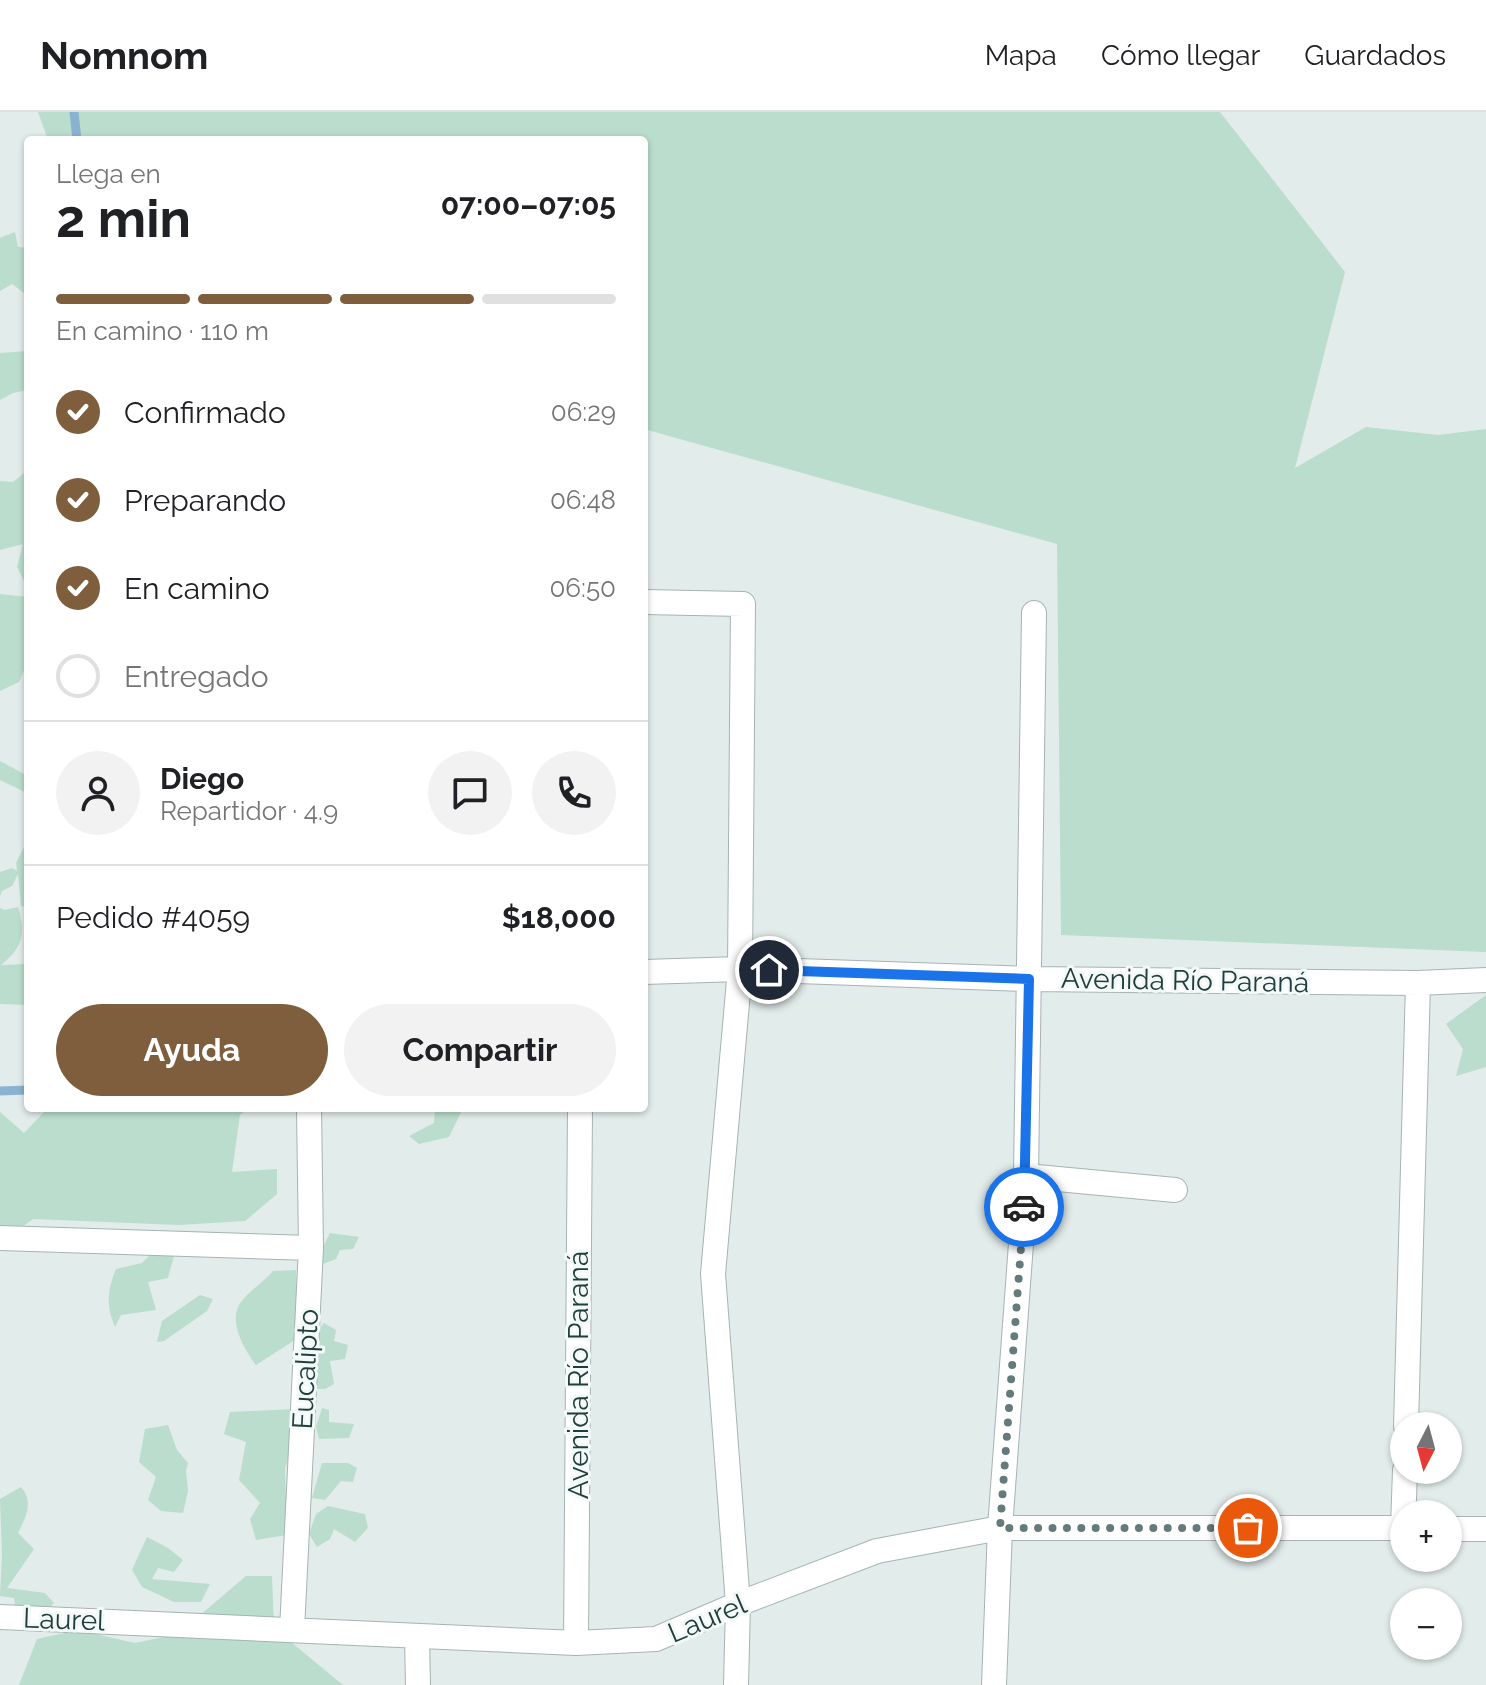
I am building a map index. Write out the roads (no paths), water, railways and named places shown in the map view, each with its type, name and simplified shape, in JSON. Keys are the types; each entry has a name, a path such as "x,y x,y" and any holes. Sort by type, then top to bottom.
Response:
{"street":[{"path":"648,602 743,604 740,969 713,1274 738,1604 736,1685"},
{"path":"994,1685 1000,1528 1026,1176 1034,613"},
{"name":"Avenida Río Paraná","path":"648,972 740,969 1029,979 1418,983 1486,980"},
{"path":"1406,1412 1418,983"},
{"name":"Eucalipto","path":"292,1630 311,1248 309,1112"},
{"name":"Avenida Río Paraná","path":"576,1643 580,1112"},
{"path":"1026,1176 1175,1190"},
{"path":"0,1238 311,1248"},
{"name":"Laurel","path":"0,1617 576,1643 656,1639 877,1551 1000,1528 1390,1528"},
{"path":"1462,1529 1486,1529"},
{"path":"417,1637 418,1685"}],"waterway":[{"path":"74,112 77,136"},
{"path":"0,1091 24,1090"}]}
